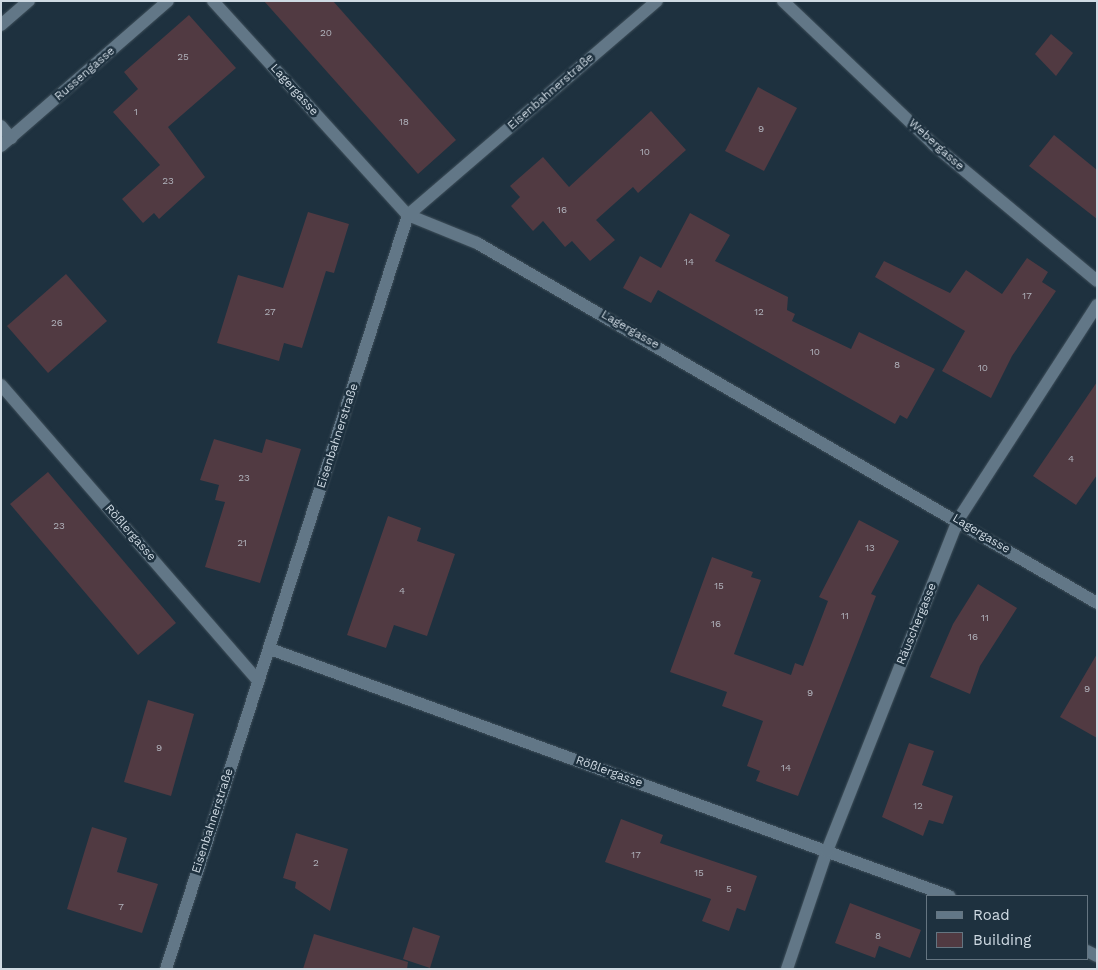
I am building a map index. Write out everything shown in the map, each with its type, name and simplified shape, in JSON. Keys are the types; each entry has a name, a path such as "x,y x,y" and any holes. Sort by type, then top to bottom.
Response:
{"street":[{"path":"1,25 29,1"},
{"name":"Russengasse","path":"6,142 168,1"},
{"name":"Lagergasse","path":"214,1 408,215 477,243 958,520 1097,603"},
{"name":"Eisenbahnerstraße","path":"166,969 408,215 658,1"},
{"name":"Webergasse","path":"783,1 934,145 1097,281"},
{"path":"1,126 6,142"},
{"name":"Räuschergasse","path":"787,969 827,851 958,520 1097,305"},
{"name":"Rößlergasse","path":"1,385 258,681"},
{"name":"Rößlergasse","path":"270,648 946,895"}],"building":[{"path":"264,1 333,1 456,140 418,174"},
{"path":"189,15 236,68 168,127 205,177 159,219 154,213 143,223 122,199 160,165 113,112 138,89 124,72"},
{"path":"1051,34 1073,53 1056,76 1035,54"},
{"path":"758,87 797,108 764,171 725,151"},
{"path":"651,111 686,150 638,193 633,187 596,220 615,240 590,261 572,241 565,247 543,221 533,231 511,206 520,197 510,186 543,157 569,187"},
{"path":"1054,135 1097,170 1097,219 1029,166"},
{"path":"308,212 349,224 334,273 326,271 302,348 284,343 279,361 217,343 238,275 283,288"},
{"path":"690,213 730,235 715,261 788,297 787,310 795,314 792,321 851,349 859,332 935,369 907,419 900,415 895,424 658,290 651,303 623,288 640,256 661,268"},
{"path":"1027,258 1048,272 1042,282 1056,291 1012,356 991,398 942,371 965,331 875,277 884,261 950,293 966,270 1002,294"},
{"path":"66,274 107,321 48,373 7,326"},
{"path":"1097,382 1097,475 1076,505 1033,476"},
{"path":"214,439 262,453 266,439 301,449 260,583 205,567 225,502 215,500 219,485 200,480"},
{"path":"48,472 176,623 138,655 10,504"},
{"path":"388,516 421,528 417,541 455,554 427,636 394,625 386,648 347,635"},
{"path":"859,520 899,541 871,594 876,596 798,796 756,781 760,771 747,766 763,721 722,706 727,692 670,672 712,557 753,572 751,577 761,580 734,654 791,675 795,663 803,666 828,601 819,597"},
{"path":"978,584 1017,608 980,666 970,694 930,677 953,624"},
{"path":"1097,654 1097,738 1060,717"},
{"path":"148,700 194,714 171,796 124,782"},
{"path":"909,743 934,751 922,785 953,796 943,824 929,820 923,836 882,817"},
{"path":"621,819 663,835 660,843 757,876 745,911 737,908 729,931 702,921 711,899 605,862"},
{"path":"92,827 127,838 117,872 158,884 142,933 67,909"},
{"path":"296,833 348,849 330,911 295,888 296,882 283,878"},
{"path":"850,903 921,930 910,958 879,946 875,958 835,943"},
{"path":"413,927 440,936 430,968 403,959"},
{"path":"314,934 408,962 407,969 303,969"}]}
